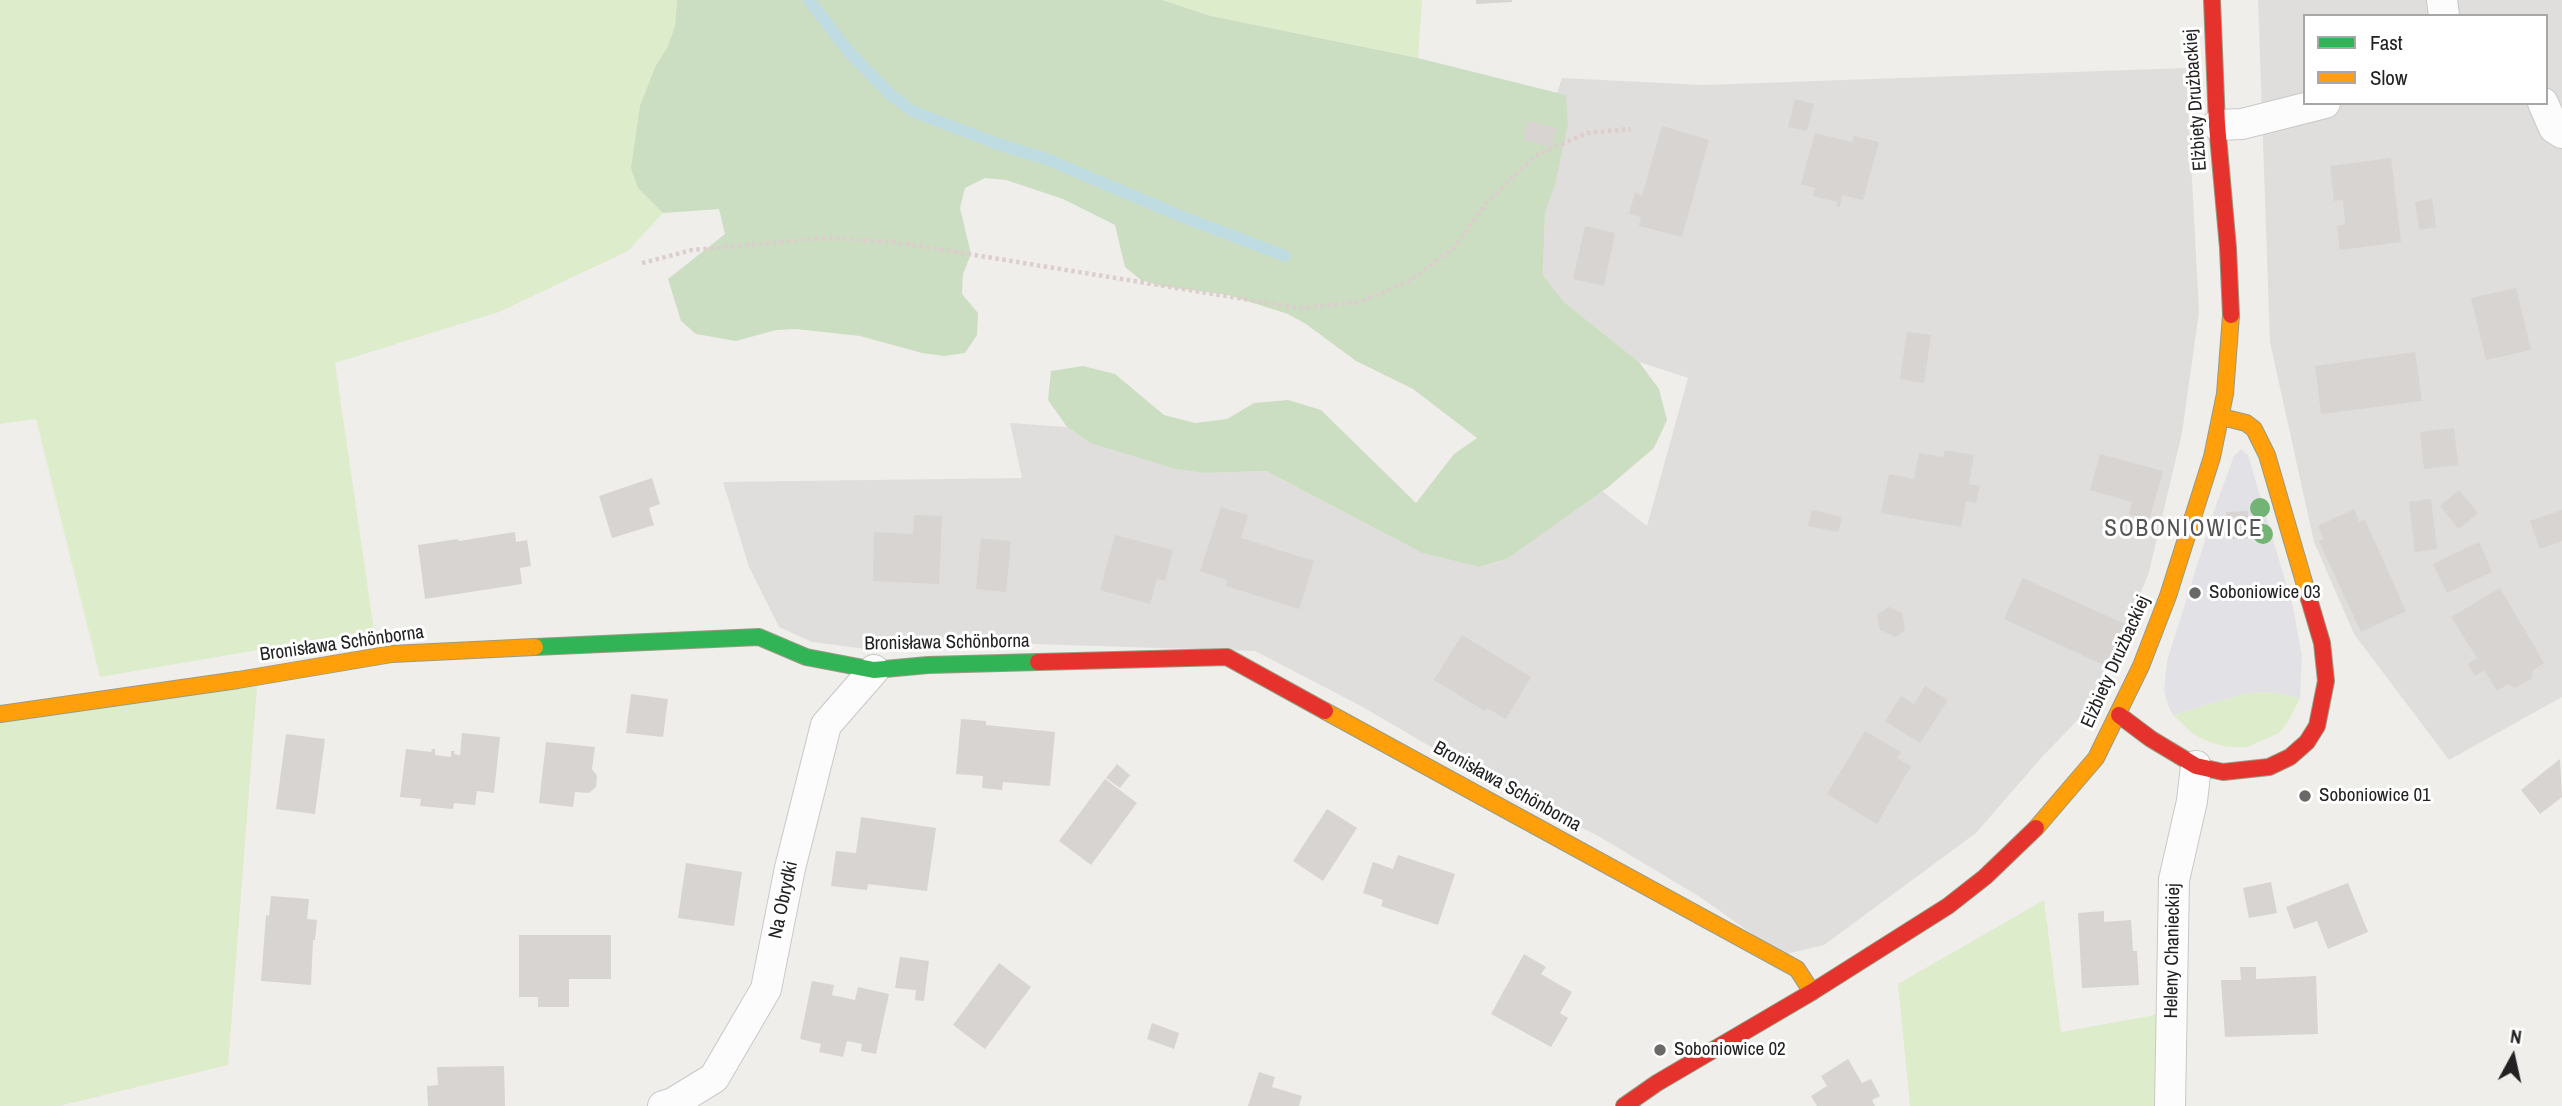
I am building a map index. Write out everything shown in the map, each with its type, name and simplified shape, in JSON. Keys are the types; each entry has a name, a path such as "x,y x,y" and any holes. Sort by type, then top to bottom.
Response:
{"street":[{"name":"Elżbiety Drużbackiej","path":"1624,1106 1657,1083 1812,992 1948,906 1985,877 2047,817 2095,758 2119,715 2141,666 2182,556 2222,417 2228,374 2231,318 2217,125 2212,0"},
{"path":"2217,125 2242,124 2317,105"},
{"path":"2544,105 2554,128 2562,132"},
{"path":"2119,715 2151,739 2196,766 2223,772 2269,767 2290,757 2307,742 2316,726 2326,681 2322,643 2267,455 2254,429 2246,423 2222,417"},
{"name":"Bronisława Schönborna","path":"0,715 392,654 759,637 806,657 874,670 928,665 1227,657 1797,969 1812,992"},
{"name":"Na Obrydki","path":"663,1106 673,1103 714,1078 766,989 790,868 826,725 874,670"},
{"name":"Heleny Chanieckiej","path":"2170,1106 2174,880 2192,801 2196,766"}],"path":[{"path":"642,263 692,250 825,238 895,242 1300,308 1360,302 1411,280 1455,247 1488,201 1535,156 1587,133 1631,129"}],"shaded area":[{"path":"2258,0 2562,0 2562,697 2449,760 2354,634 2314,542 2270,342"},
{"path":"2186,68 2199,312 2182,433 2149,572 2099,698 2042,757 1976,833 1824,945 1782,955 1700,897 1600,837 1491,782 1361,706 1255,651 1036,644 943,645 882,651 812,642 779,627 749,567 723,482 1022,478 1010,423 1067,427 1090,443 1206,473 1266,471 1422,553 1479,567 1507,559 1602,491 1647,526 1688,378 1639,362 1564,302 1543,275 1545,213 1555,185 1566,95 1557,93 1562,78 1703,85"},
{"path":"2241,449 2248,455 2293,607 2302,656 2300,698 2272,692 2247,693 2173,715 2164,691 2167,661 2217,502 2234,456"}],"green space":[{"path":"0,0 677,0 675,26 667,48 656,65 638,188 663,213 628,251 499,312 335,363 374,630 100,677 36,419 0,424"},
{"path":"677,0 1162,0 1211,16 1418,58 1566,95 1568,125 1555,185 1545,213 1543,275 1564,302 1639,362 1659,389 1667,420 1654,448 1607,488 1507,559 1479,567 1422,553 1266,471 1206,473 1176,469 1090,443 1067,427 1048,400 1051,371 1083,366 1115,374 1164,415 1195,423 1227,419 1254,403 1288,400 1321,410 1416,503 1454,454 1477,438 1413,389 1356,361 1288,314 1228,295 1161,286 1141,280 1125,267 1115,225 1063,199 1006,180 985,178 965,188 960,208 971,254 963,274 962,294 978,313 977,335 965,353 944,356 922,353 860,336 796,329 776,330 736,341 696,334 681,321 668,279 725,234 719,209 663,213 638,188 631,168 640,106 675,26"},
{"path":"1162,0 1422,0 1418,58 1211,16"},
{"path":"257,686 228,1065 59,1106 0,1106 0,723"},
{"path":"2272,692 2300,698 2279,733 2247,747 2227,747 2207,741 2193,734 2173,715 2247,693"},
{"path":"2044,900 2061,1032 2160,1014 2157,1106 1910,1106 1898,984"}],"building":[{"path":"1476,0 1512,0 1512,2 1476,4"},
{"path":"1795,99 1814,104 1807,131 1788,127"},
{"path":"1528,121 1557,128 1552,147 1524,140"},
{"path":"1662,126 1709,140 1682,237 1639,226 1641,217 1629,214 1635,193 1642,196"},
{"path":"1815,133 1852,142 1854,136 1879,142 1863,200 1842,195 1840,207 1836,206 1838,202 1813,196 1815,188 1801,184"},
{"path":"2391,158 2401,242 2340,250 2337,226 2345,224 2343,200 2334,201 2330,166"},
{"path":"2432,199 2436,227 2419,230 2415,202"},
{"path":"1585,226 1615,233 1604,286 1573,279"},
{"path":"2516,288 2531,350 2486,360 2471,298"},
{"path":"1907,332 1931,335 1924,383 1900,379"},
{"path":"2415,352 2422,401 2321,414 2315,366"},
{"path":"2454,428 2458,465 2424,469 2420,432"},
{"path":"1945,450 1974,455 1969,484 1980,486 1976,503 1966,501 1961,527 1881,513 1889,474 1914,479 1919,453 1943,457"},
{"path":"2100,454 2163,471 2149,520 2129,514 2132,502 2090,490"},
{"path":"652,478 660,504 649,508 654,525 612,538 599,496"},
{"path":"2459,490 2478,513 2459,529 2440,506"},
{"path":"2431,499 2437,549 2415,552 2409,502"},
{"path":"1221,507 1248,515 1241,538 1314,561 1299,609 1226,586 1227,580 1200,571"},
{"path":"2354,509 2359,522 2365,520 2406,611 2361,632 2319,541 2324,539 2318,526"},
{"path":"1812,510 1842,517 1838,532 1808,526"},
{"path":"2562,510 2562,541 2540,549 2530,521"},
{"path":"2248,511 2249,539 2228,539 2226,512"},
{"path":"914,515 942,516 939,584 873,581 874,532 913,534"},
{"path":"515,532 516,542 527,540 531,566 520,568 522,584 425,599 418,545"},
{"path":"1115,535 1173,550 1165,581 1157,579 1150,604 1100,590"},
{"path":"981,538 1011,541 1006,592 976,589"},
{"path":"2479,542 2492,572 2447,593 2433,564"},
{"path":"2023,578 2127,625 2108,667 2004,619"},
{"path":"2500,588 2544,663 2533,670 2532,678 2515,688 2508,684 2497,691 2484,670 2475,676 2468,664 2477,658 2451,617"},
{"path":"1889,607 1902,613 1905,630 1896,637 1880,630 1877,615"},
{"path":"1462,635 1531,677 1506,719 1487,708 1485,711 1434,680"},
{"path":"1925,686 1948,700 1920,743 1885,721 1901,696 1914,704"},
{"path":"631,694 668,699 663,737 626,733"},
{"path":"961,719 986,721 986,725 1055,732 1050,786 1003,782 1002,790 982,788 983,776 956,774"},
{"path":"1865,731 1901,752 1897,758 1911,766 1877,824 1827,794"},
{"path":"462,733 500,737 494,793 477,791 475,805 454,803 453,809 420,806 421,799 400,797 406,749 431,752 435,749 435,755 451,757 451,751 455,751 454,754 460,755"},
{"path":"286,734 325,739 315,814 276,809"},
{"path":"546,742 595,747 592,769 597,776 596,787 589,793 575,792 573,807 539,803"},
{"path":"2560,759 2562,797 2540,814 2521,790"},
{"path":"1117,764 1130,775 1120,788 1106,778"},
{"path":"1105,779 1137,803 1091,865 1059,841"},
{"path":"1327,809 1357,828 1323,881 1293,861"},
{"path":"861,817 936,828 927,891 868,884 867,890 831,886 836,851 856,853"},
{"path":"1398,855 1455,874 1438,925 1381,906 1383,900 1363,893 1373,862 1393,869"},
{"path":"686,863 742,872 734,926 678,918"},
{"path":"2271,882 2277,913 2249,918 2243,888"},
{"path":"2348,883 2368,932 2328,949 2317,921 2294,929 2286,907"},
{"path":"271,896 309,899 307,919 317,920 313,940 311,985 261,981 266,915 269,916"},
{"path":"2104,911 2104,922 2131,920 2133,951 2137,951 2139,985 2082,988 2078,913"},
{"path":"519,935 611,935 611,979 569,979 569,1007 538,1007 538,997 519,997"},
{"path":"1524,954 1546,967 1541,974 1572,992 1560,1013 1568,1018 1551,1047 1491,1014"},
{"path":"900,957 929,961 924,1001 915,1000 916,990 895,988"},
{"path":"999,963 1031,987 985,1049 953,1025"},
{"path":"2240,967 2256,967 2256,979 2316,976 2318,1034 2225,1037 2221,980 2241,980"},
{"path":"812,981 834,985 832,995 855,1000 858,987 889,994 876,1054 861,1051 862,1044 847,1041 843,1057 819,1052 821,1044 800,1039"},
{"path":"1152,1023 1179,1033 1174,1049 1147,1039"},
{"path":"1848,1059 1862,1083 1871,1079 1880,1096 1872,1100 1875,1106 1817,1106 1811,1096 1827,1086 1821,1076"},
{"path":"504,1066 505,1106 428,1106 427,1086 438,1085 437,1067"},
{"path":"1259,1072 1275,1077 1272,1087 1302,1096 1299,1106 1248,1106"}],"waterway":[{"path":"809,0 849,52 890,94 912,111 995,143 1049,160 1178,215 1285,256"}],"traffic: fast":[{"path":"535,647 759,637 806,657 874,670 928,665 1038,662"}],"traffic: slow":[{"path":"2036,828 2096,758 2141,666 2168,596 2212,457 2225,394 2231,315"},
{"path":"2222,417 2246,423 2254,429 2267,455 2309,599"},
{"path":"0,714 238,680 392,654 535,647"},
{"path":"1325,711 1797,969 1812,992"}],"traffic: jam":[{"path":"2212,0 2217,125 2231,315"},
{"path":"2119,715 2151,739 2196,766 2223,772 2269,767 2290,757 2307,742 2317,726 2326,681 2322,643 2309,599"},
{"path":"1038,662 1227,657 1325,711"},
{"path":"1624,1106 1657,1083 1812,992 1948,906 1985,877 2036,828"}],"place":[{"name":"Soboniowice 03","path":"2195,593"},
{"name":"Soboniowice 01","path":"2305,796"},
{"name":"Soboniowice 02","path":"1660,1050"}],"district":[{"name":"SOBONIOWICE","path":"2184,530"}]}
